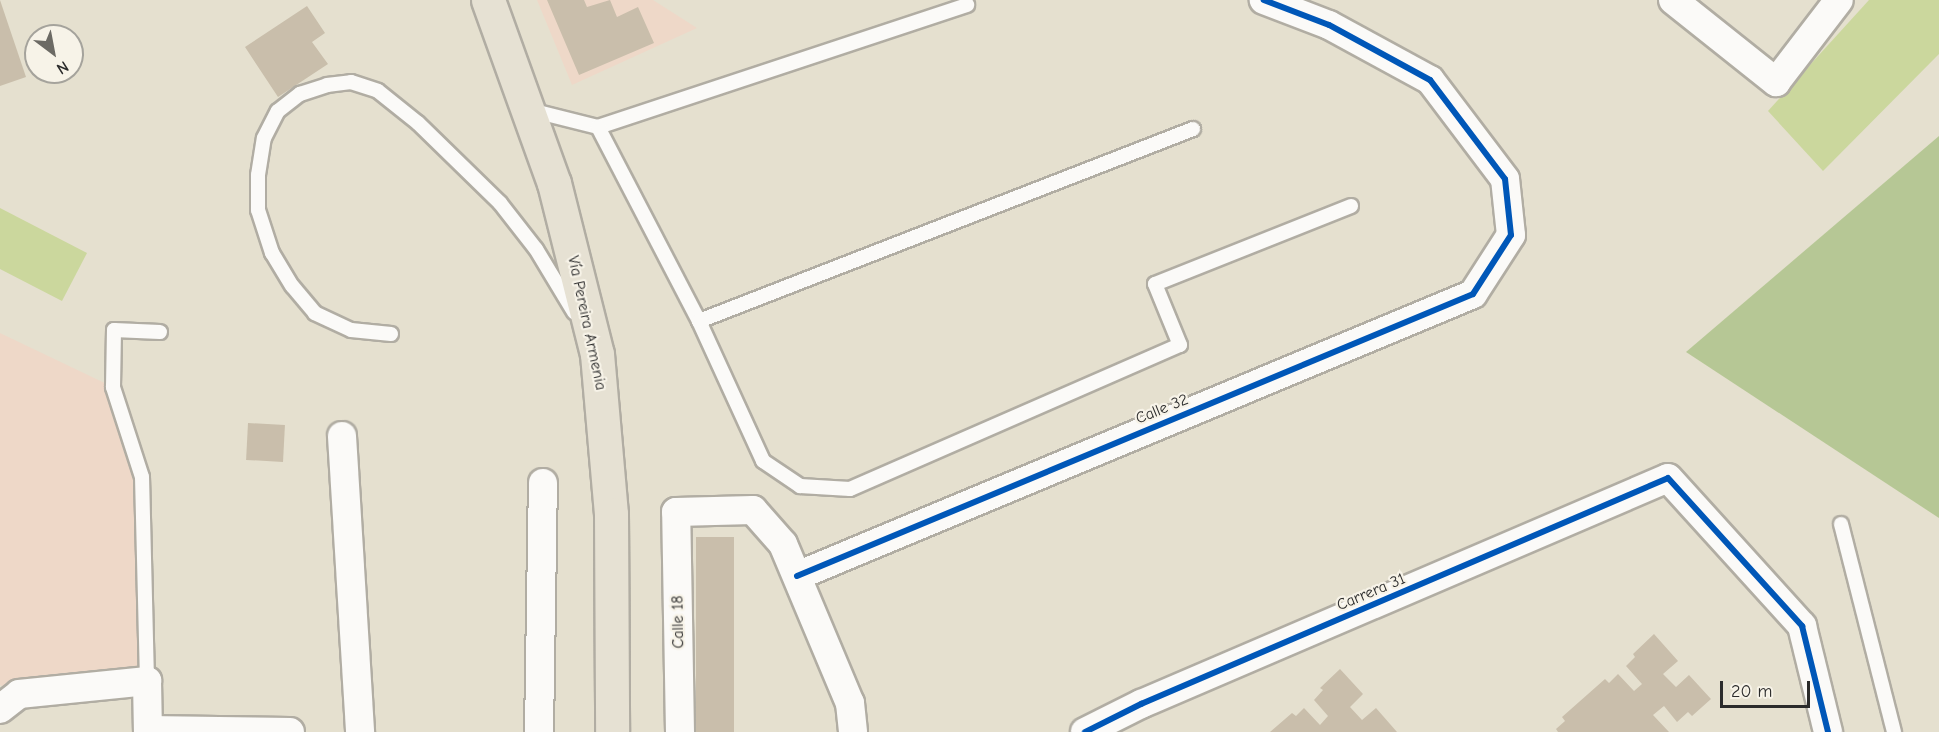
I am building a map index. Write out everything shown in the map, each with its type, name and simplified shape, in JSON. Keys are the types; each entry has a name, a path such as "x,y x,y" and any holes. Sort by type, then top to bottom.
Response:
{"main road":[{"name":"Vía Pereira Armenia","path":"488,0 530,110 577,267 597,354 611,524 612,732"}],"street":[{"name":"Calle 32","path":"797,576 1473,294 1511,235 1505,179 1430,80 1329,25 1263,0"},
{"path":"1673,0 1776,82 1839,0"},
{"path":"342,436 360,732"},
{"name":"Carrera 31","path":"1085,732 1141,704 1668,478 1802,626 1828,732"},
{"path":"539,732 543,483"},
{"name":"Calle 18","path":"680,732 676,512 753,510 783,544 797,576"},
{"path":"797,576 850,703 853,732"},
{"path":"6,696 147,681 148,731 290,732"}],"lane":[{"path":"530,110 598,127 967,5"},
{"path":"391,334 351,330 315,313 292,286 272,253 258,210 264,138 278,111 300,94 327,85 351,82 378,91 418,123 501,203 536,249 597,354"},
{"path":"598,127 699,321 763,461 800,486 850,489 1179,345 1155,284 1351,206"},
{"path":"699,321 1193,129"},
{"path":"147,681 142,477 114,387 114,330 160,332"},
{"path":"1841,524 1894,732"}],"shaded area":[{"path":"537,0 653,0 697,28 572,85"},
{"path":"0,333 113,387 142,477 147,681 19,694 0,685"}],"green space":[{"path":"1869,0 1939,0 1939,54 1823,171 1768,111"},
{"path":"1939,136 1939,518 1686,352"},
{"path":"0,208 87,253 62,301 0,269"}],"building":[{"path":"0,0 24,71 24,78 0,86"},
{"path":"547,0 584,0 587,7 610,0 617,17 638,7 654,43 579,75"},
{"path":"307,6 325,33 312,42 328,64 278,97 245,47"},
{"path":"248,423 285,425 283,462 246,460"},
{"path":"696,537 734,537 734,732 696,732"},
{"path":"1654,634 1678,661 1663,674 1676,687 1689,675 1711,699 1692,716 1688,712 1677,722 1664,706 1653,715 1669,732 1558,732 1556,729 1565,721 1562,717 1605,679 1609,683 1618,674 1634,691 1642,684 1626,666 1635,657 1633,654"},
{"path":"1340,669 1363,694 1350,707 1362,720 1376,708 1397,732 1270,732 1292,713 1296,716 1304,708 1320,725 1328,716 1314,700 1323,690 1320,688"}],"cycle path":[{"path":"797,576 1473,294 1511,235 1505,179 1430,80 1329,25 1264,0"},
{"path":"1085,732 1141,704 1668,478 1802,626 1828,732"}]}
